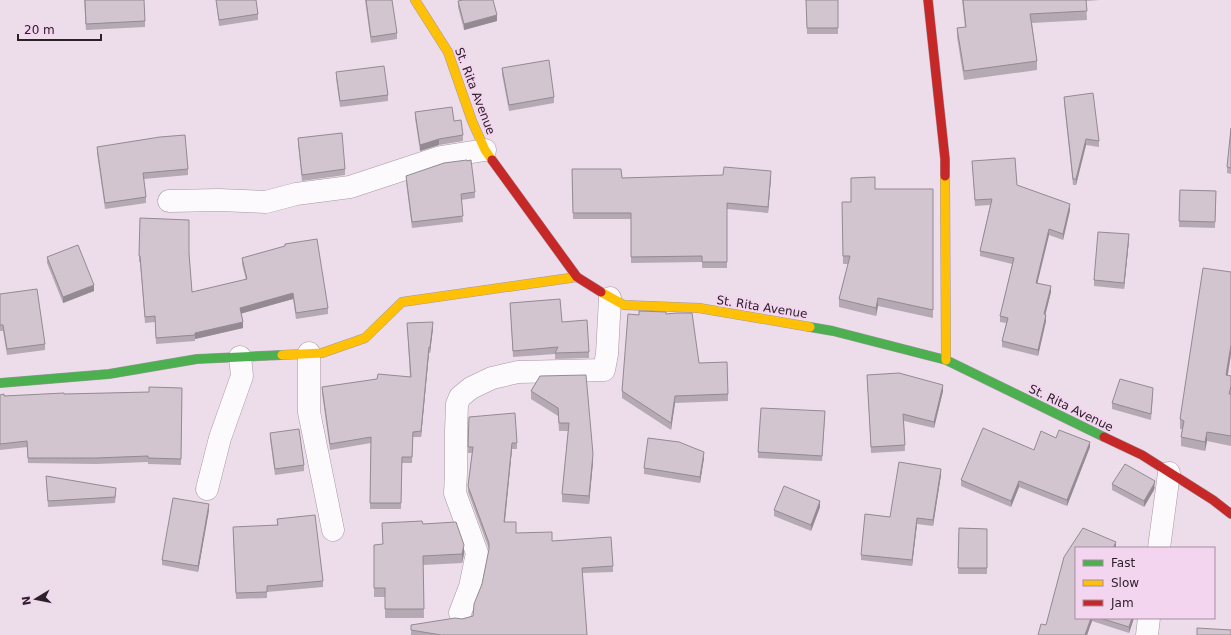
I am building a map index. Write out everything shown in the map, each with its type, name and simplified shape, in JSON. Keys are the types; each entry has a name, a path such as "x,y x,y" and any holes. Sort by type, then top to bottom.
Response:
{"street":[{"name":"St. Rita Avenue","path":"415,0 448,52 472,121 485,150 577,278 624,305 699,308 833,331 946,360 1073,423 1142,455 1213,500 1231,514"},
{"path":"928,0 945,159 946,360"},
{"path":"169,201 219,200 266,202 296,194 350,187 440,157 485,150"},
{"path":"0,383 109,374 197,359 322,353 365,338 402,302 577,278"},
{"path":"460,613 470,587 477,554 455,493 457,404 460,397 471,388 492,378 518,372 604,370 607,354 610,298"},
{"path":"309,354 309,412 333,530"},
{"path":"207,489 220,438 242,376 240,357"},
{"path":"1159,547 1169,473"},
{"path":"1147,635 1149,619"}],"building":[{"path":"85,0 144,0 145,21 86,24"},
{"path":"216,0 256,0 258,14 219,20"},
{"path":"366,0 392,0 397,33 371,37"},
{"path":"493,0 497,15 464,24 458,1"},
{"path":"806,0 838,0 838,28 807,28"},
{"path":"963,0 1086,0 1087,11 1030,14 1037,61 964,71 957,28 966,27"},
{"path":"549,60 554,97 509,105 502,68"},
{"path":"384,66 388,95 340,101 336,72"},
{"path":"1093,93 1099,141 1086,139 1076,179 1073,179 1064,97"},
{"path":"452,107 454,121 461,120 463,135 439,139 420,145 415,112"},
{"path":"1231,128 1231,168 1227,167"},
{"path":"342,133 345,169 302,175 298,138"},
{"path":"185,135 188,169 143,173 146,197 105,203 97,147 160,137"},
{"path":"1015,158 1017,185 1070,204 1063,234 1049,229 1036,283 1051,286 1044,314 1046,315 1038,350 1002,341 1008,318 1000,316 1014,258 980,251 992,199 975,200 972,161"},
{"path":"471,160 475,192 461,194 463,216 412,222 406,176 444,163"},
{"path":"724,167 771,171 768,207 727,203 727,262 702,262 702,256 631,257 631,213 573,213 572,169 621,169 622,178 723,175"},
{"path":"875,177 875,189 933,189 933,310 878,298 876,308 839,299 850,256 843,256 842,202 851,202 851,178"},
{"path":"1180,190 1216,191 1215,222 1179,221"},
{"path":"140,218 189,220 189,253 192,292 247,279 242,258 285,246 285,244 317,239 328,308 296,313 293,293 240,308 243,322 195,333 195,335 156,338 155,316 145,317 139,256"},
{"path":"1098,232 1129,234 1124,283 1094,280"},
{"path":"78,245 94,285 63,297 47,257"},
{"path":"1203,268 1231,272 1231,345 1226,375 1231,376 1229,394 1231,394 1231,436 1207,432 1205,442 1181,437 1184,421 1180,419"},
{"path":"37,289 45,344 7,349 3,325 0,325 0,294"},
{"path":"560,299 562,322 587,320 589,352 555,353 558,347 513,351 510,303"},
{"path":"639,311 666,312 666,314 692,313 699,363 727,362 728,394 675,396 671,423 622,391 628,314 639,315"},
{"path":"433,322 429,347 421,431 413,432 412,457 402,457 401,503 370,503 371,437 330,444 322,387 377,379 378,374 411,377 407,323"},
{"path":"899,373 943,385 934,422 903,414 905,445 871,447 867,375"},
{"path":"586,375 593,454 589,496 562,494 569,423 559,423 558,408 531,391 540,376"},
{"path":"1120,379 1153,388 1151,414 1112,403"},
{"path":"149,387 182,388 181,459 148,458 148,456 28,458 27,441 0,444 0,395 149,392"},
{"path":"761,408 825,411 822,456 758,452"},
{"path":"515,413 517,443 512,443 504,522 516,522 516,533 552,532 552,541 611,537 613,566 582,568 587,635 441,635 411,630 411,625 455,618 462,619 473,616 474,604 482,584 489,543 468,486 473,447 468,447 469,417"},
{"path":"983,428 1034,450 1041,431 1056,438 1059,430 1090,442 1067,500 1019,481 1011,501 961,480"},
{"path":"299,429 304,465 275,469 270,433"},
{"path":"648,438 679,442 704,452 700,477 644,468"},
{"path":"899,462 941,469 933,520 917,518 912,560 861,555 865,514 890,517"},
{"path":"1125,464 1155,481 1144,501 1112,484"},
{"path":"46,476 116,488 115,497 48,501"},
{"path":"784,486 820,501 811,525 774,510"},
{"path":"173,498 209,504 198,566 162,560"},
{"path":"315,515 323,581 267,586 267,592 236,593 233,527 278,525 277,519"},
{"path":"422,521 423,524 456,522 464,545 462,554 423,556 424,609 385,609 385,588 374,588 374,545 383,544 382,523"},
{"path":"959,528 987,529 987,568 958,568"},
{"path":"1083,528 1116,542 1114,547 1075,547 1075,619 1091,619 1085,635 1038,635 1041,624 1046,625 1064,557"},
{"path":"1103,619 1132,619 1129,627"},
{"path":"1197,628 1231,630 1231,635 1197,635"}],"traffic: fast":[{"path":"810,327 833,331 946,360 1104,437"},
{"path":"0,383 109,374 197,359 282,355"}],"traffic: slow":[{"path":"415,0 448,52 472,121 485,150 492,160"},
{"path":"945,176 946,360"},
{"path":"282,355 322,353 365,338 402,302 577,277"},
{"path":"601,292 624,305 699,308 810,327"}],"traffic: jam":[{"path":"928,0 945,159 945,176"},
{"path":"492,160 577,277 601,292"},
{"path":"1104,437 1142,455 1213,500 1231,514"}]}
